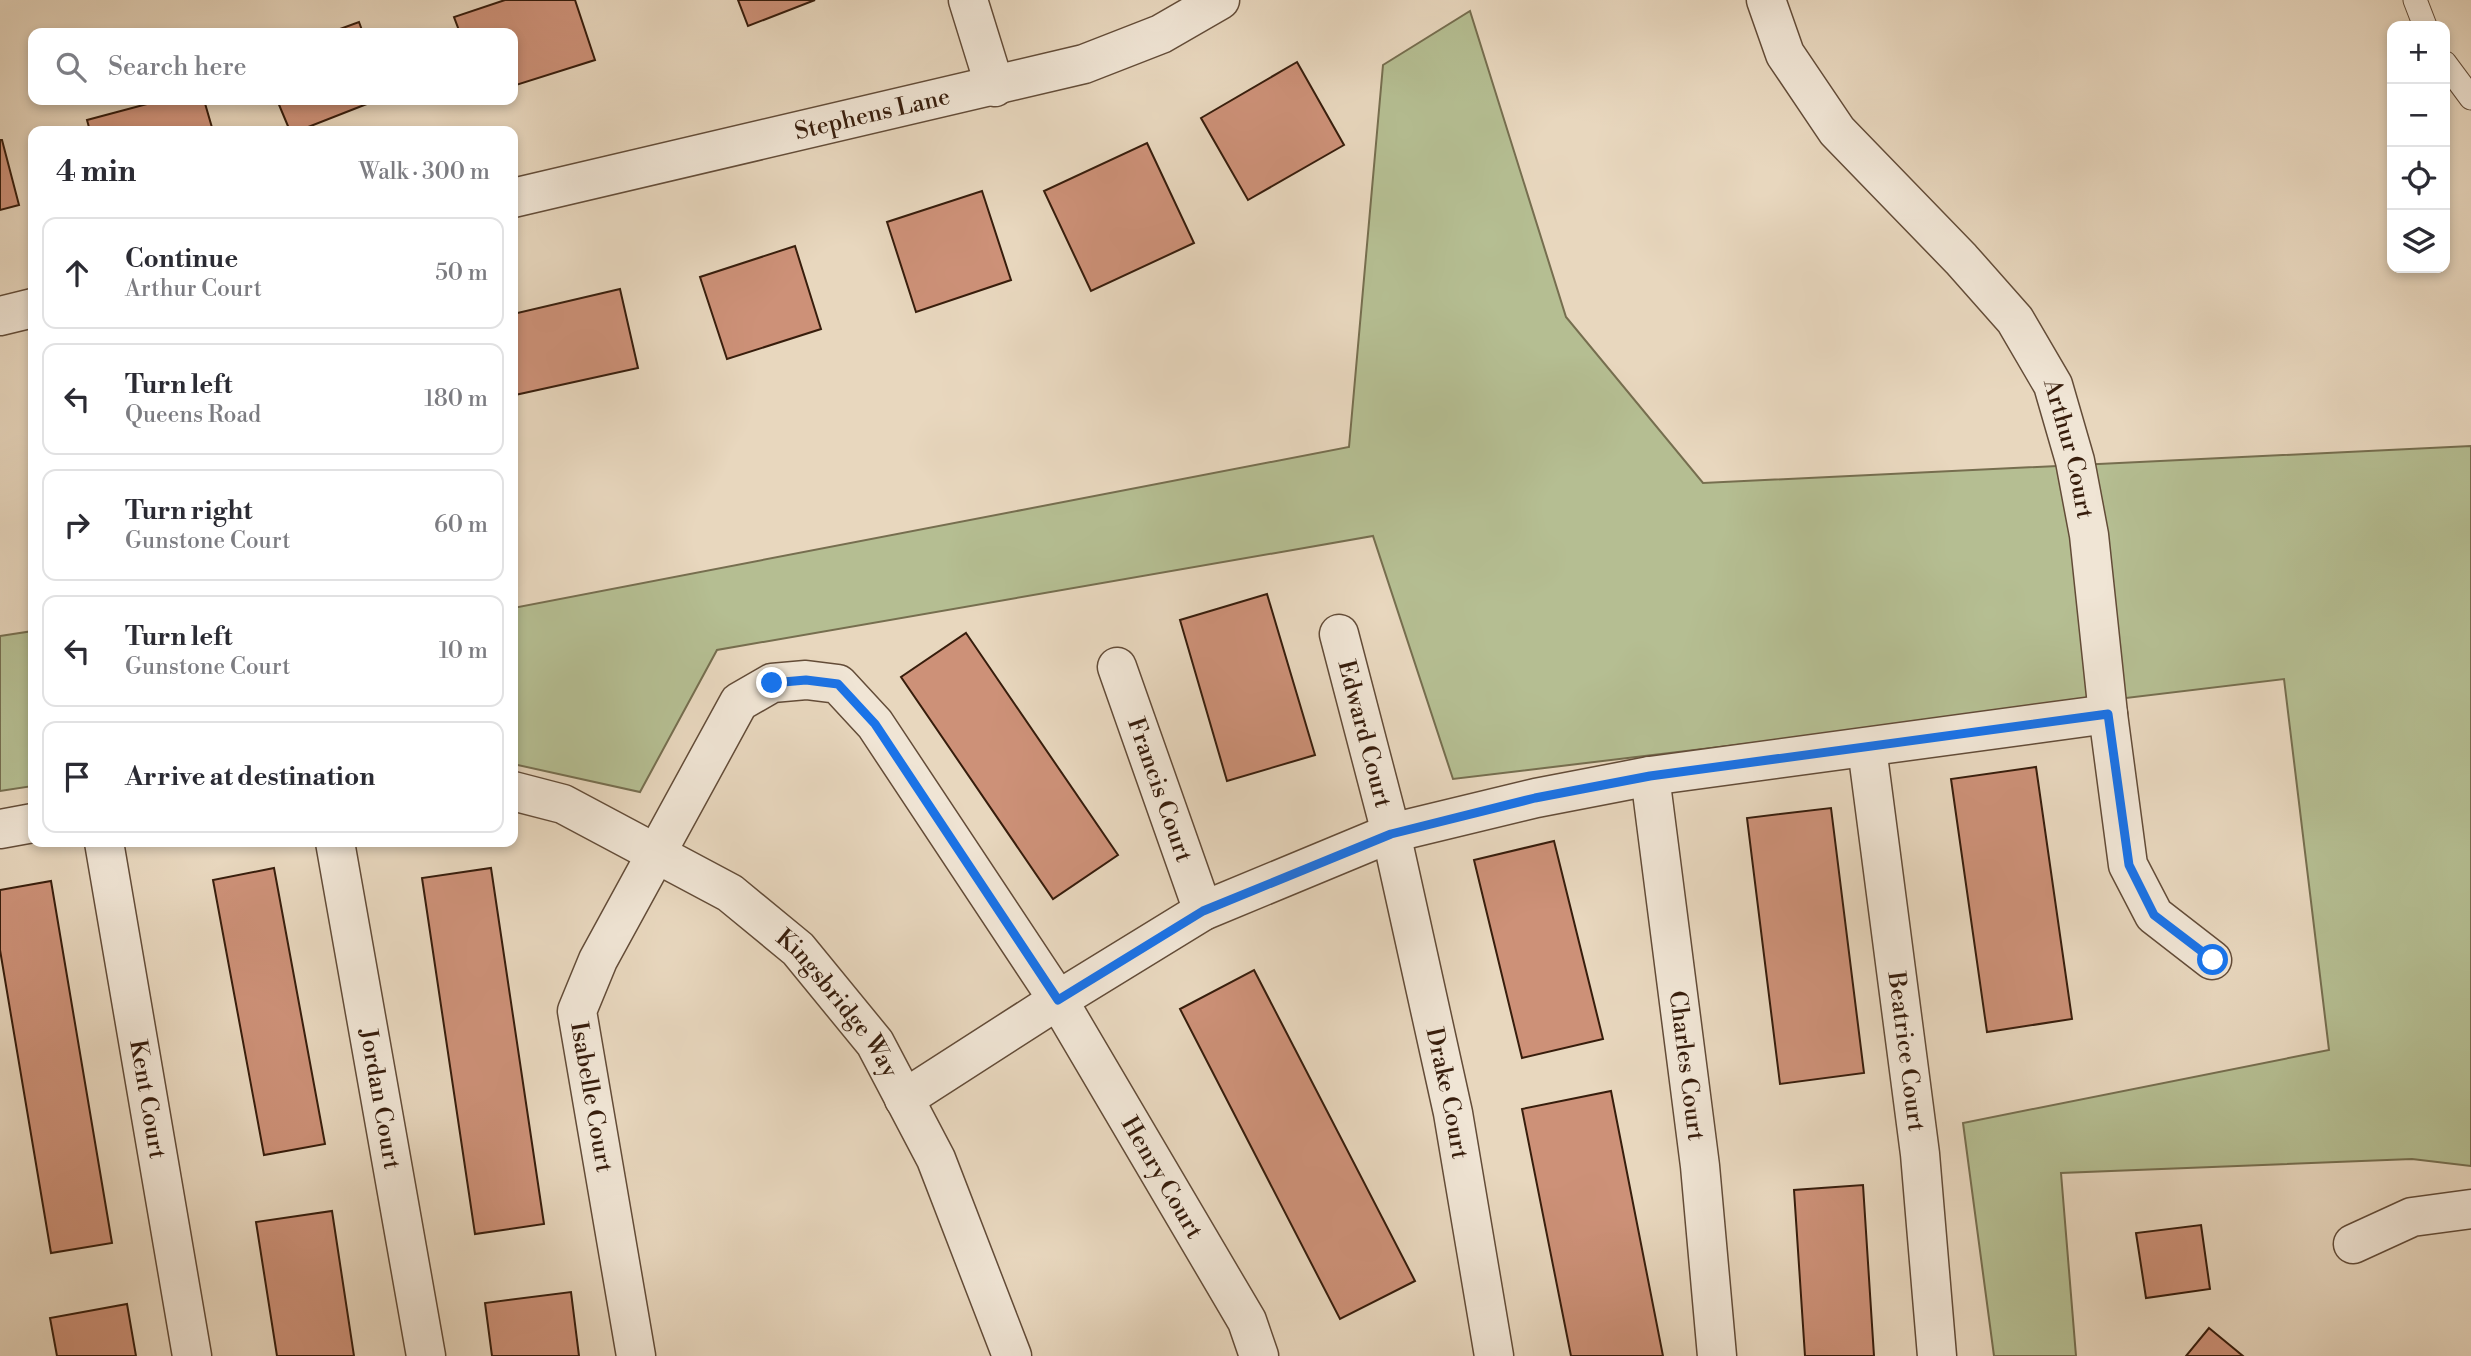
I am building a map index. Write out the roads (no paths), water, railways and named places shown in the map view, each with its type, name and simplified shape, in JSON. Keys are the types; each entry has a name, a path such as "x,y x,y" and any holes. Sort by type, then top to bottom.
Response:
{"street":[{"path":"968,0 995,87"},
{"name":"Stephens Lane","path":"518,197 1084,64 1161,34 1220,0"},
{"name":"Arthur Court","path":"1766,0 1785,54 1837,131 1961,259 2015,320 2053,385 2075,460 2089,535 2108,714 2129,865 2154,915 2213,960"},
{"path":"0,316 28,309"},
{"name":"Edward Court","path":"1339,634 1391,834"},
{"name":"Francis Court","path":"1117,667 1203,911"},
{"name":"Isabelle Court","path":"636,1356 577,1011 598,960 739,702 772,683 806,680 838,684 875,724 1058,1000"},
{"path":"904,1100 1058,1000 1203,911 1391,834 1535,798 1650,776 2108,714"},
{"name":"Beatrice Court","path":"1867,748 1920,1154 1937,1356"},
{"name":"Charles Court","path":"1650,776 1700,1166 1717,1356"},
{"name":"Kingsbridge Way","path":"518,791 563,804 730,893 798,949 875,1043 936,1159 1012,1356"},
{"path":"0,829 28,824"},
{"name":"Drake Court","path":"1391,834 1452,1113 1494,1356"},
{"name":"Kent Court","path":"105,847 192,1356"},
{"name":"Jordan Court","path":"336,847 426,1356"},
{"name":"Henry Court","path":"1058,1000 1247,1321 1259,1356"},
{"path":"2353,1244 2412,1217 2471,1209"}],"lane":[{"path":"2415,0 2423,21"},
{"path":"2450,70 2471,98"}]}
